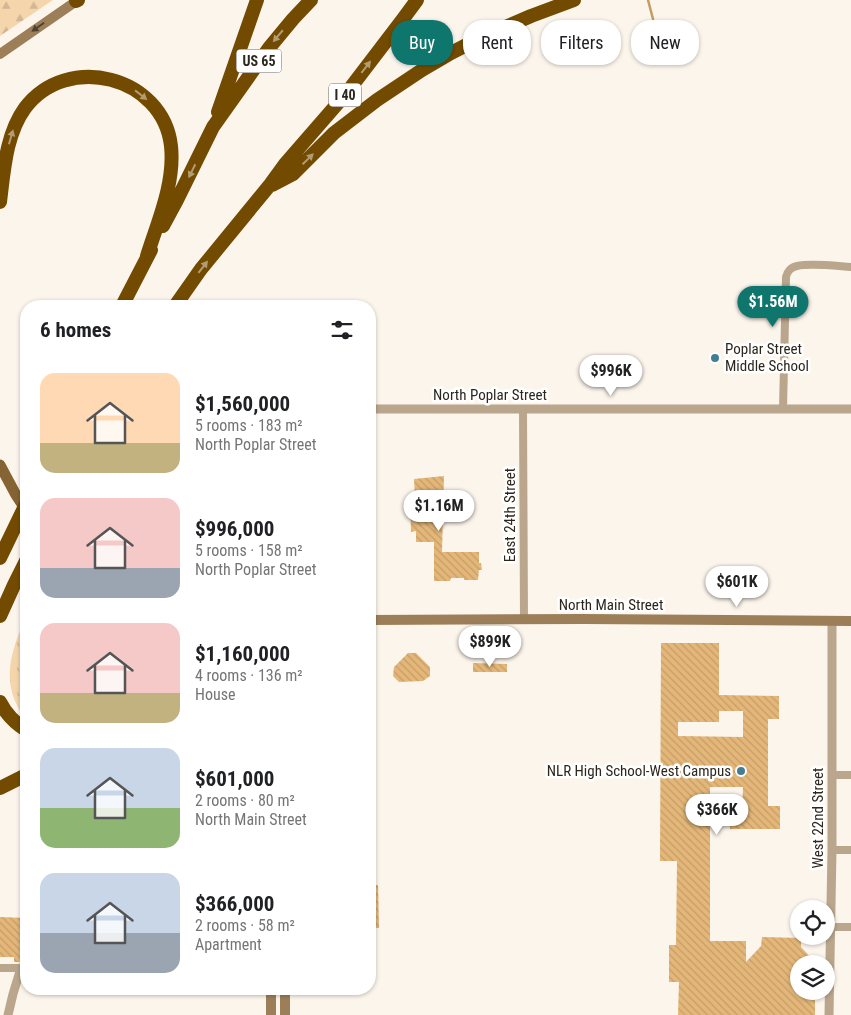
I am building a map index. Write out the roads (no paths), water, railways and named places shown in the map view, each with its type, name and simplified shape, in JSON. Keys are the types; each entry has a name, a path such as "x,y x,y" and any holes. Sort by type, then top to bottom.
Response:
{"highway":[{"path":"125,300 213,127 256,0"},
{"name":"US 65","path":"213,127 268,48 311,0"},
{"name":"I 40","path":"179,300 201,269 285,164 345,95 417,0"},
{"path":"269,186 293,174 334,133 422,70 482,38 531,16 574,0"},
{"path":"0,202 12,132 18,119 31,101 46,89 58,83 82,76 98,76 119,82 138,91 156,109 168,131 171,143 171,168 168,189 147,256"},
{"path":"0,558 20,516"},
{"path":"0,616 20,573"},
{"path":"0,702 5,711 20,725"},
{"path":"0,788 20,778"}],"main road":[{"path":"0,54 77,0"},
{"path":"0,465 20,502"},
{"name":"North Main Street","path":"376,620 851,621"},
{"path":"271,995 271,1015"},
{"path":"285,995 286,1015"}],"street":[{"path":"783,409 787,273 797,266 851,267"},
{"name":"North Poplar Street","path":"376,409 851,409"},
{"name":"East 24th Street","path":"523,409 524,620"},
{"name":"West 22nd Street","path":"832,621 832,900"},
{"path":"832,775 851,775"},
{"path":"832,850 851,850"},
{"path":"835,927 851,927"},
{"name":"West 22nd Street","path":"829,1015 831,945"},
{"path":"0,968 20,968"},
{"path":"8,1015 20,978"}],"waterway":[{"path":"648,0 653,19"}],"place":[{"name":"Poplar Street Middle School","path":"715,358"},
{"name":"NLR High School-West Campus","path":"741,771"}]}
